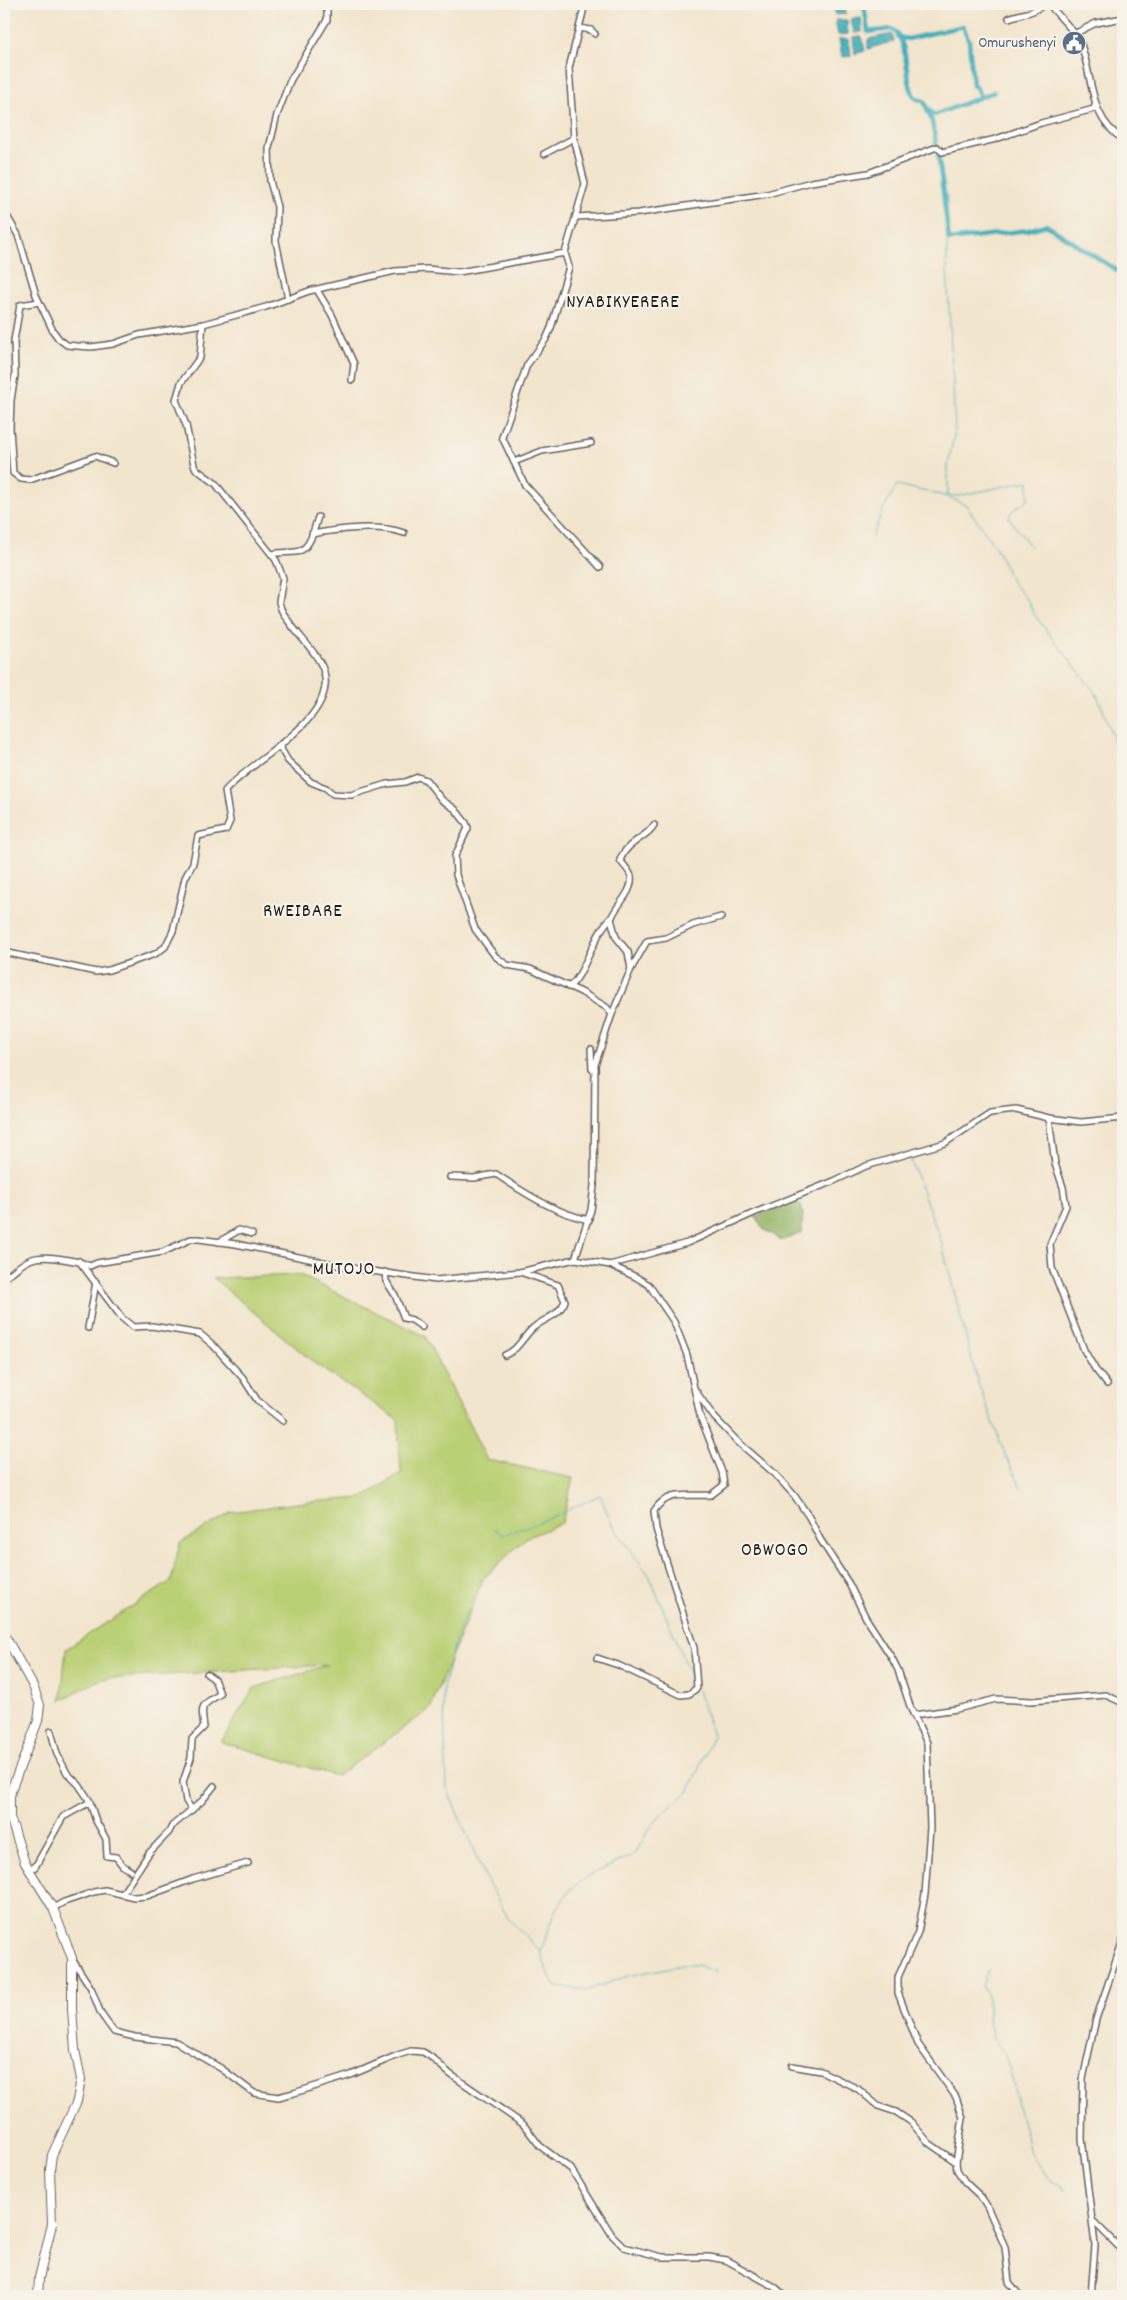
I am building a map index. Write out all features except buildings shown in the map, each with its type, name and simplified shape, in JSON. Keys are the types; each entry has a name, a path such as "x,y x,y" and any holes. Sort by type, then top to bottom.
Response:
{"street":[{"path":"288,299 276,241 277,207 270,181 269,148 277,115 290,81 327,20 327,4"},
{"path":"585,4 569,68 574,138 585,184 577,217 565,253 570,267 551,328 546,339 527,364 502,434 502,441 525,485 600,567"},
{"path":"1009,18 1020,17 1037,10 1044,4"},
{"path":"1048,4 1082,46 1095,105 1107,127 1123,139"},
{"path":"1074,34 1096,23 1123,18"},
{"path":"579,28 591,30 594,34"},
{"path":"577,217 639,213 767,194 811,182 857,175 888,167 937,148 942,152 996,139 1042,123 1094,109 1095,105"},
{"path":"544,154 574,138"},
{"path":"4,211 18,235 43,313 59,339 77,346 91,347 113,344 140,335 203,324 317,290 395,271 426,269 459,272 565,253"},
{"path":"317,290 332,315 354,364 352,380"},
{"path":"39,302 20,305 14,341 16,374 11,400 10,428 14,473 21,479 30,480 95,456 113,463"},
{"path":"4,952 96,972 115,968 162,950 173,931 185,878 193,863 198,836 226,830 230,822 225,791 292,735 317,707 325,687 324,671 281,609 279,602 283,578 276,560 215,483 196,469 194,465 186,425 176,400 181,383 200,357 203,324"},
{"path":"514,462 542,451 591,443"},
{"path":"272,554 296,552 304,549 312,534 318,516"},
{"path":"312,534 335,530 392,529 404,533"},
{"path":"282,742 280,749 288,761 311,782 326,788 333,794 351,795 418,777 426,780 442,800 455,810 468,828 454,856 456,875 472,921 486,945 501,962 507,965 530,969 599,1002 612,1014"},
{"path":"568,987 580,972 604,924 612,917 624,898 631,880 630,875 620,860 622,855 635,840 648,833 654,824"},
{"path":"612,917 616,937 628,952 631,969"},
{"path":"575,1259 588,1220 594,1186 595,1069 612,1014 631,969 647,941 666,938 694,925 721,917"},
{"path":"4,946 11,953"},
{"path":"591,1049 590,1062 592,1070 595,1069"},
{"path":"610,1265 687,1243 866,1166 945,1143 990,1113 1016,1110 1050,1118 1081,1122 1123,1118"},
{"path":"1050,1118 1055,1164 1063,1187 1066,1206 1050,1244 1052,1268 1084,1350 1094,1369 1107,1384"},
{"path":"450,1177 474,1178 496,1174 530,1196 572,1217 588,1220"},
{"path":"219,1242 239,1230 252,1234"},
{"path":"4,1278 33,1258 46,1256 79,1261 90,1266 97,1263 164,1252 191,1239 219,1242 436,1280 520,1272 575,1259 610,1265 649,1285 682,1336 700,1416 722,1472 724,1485 711,1495 681,1494 666,1498 657,1507 654,1517 674,1590 694,1648 699,1686 694,1692 681,1696 618,1665 597,1658"},
{"path":"79,1261 122,1318 133,1327 152,1326 200,1334 213,1345 243,1378 257,1400 283,1421"},
{"path":"385,1272 386,1280 395,1294 404,1318 412,1320 422,1327"},
{"path":"505,1355 515,1350 534,1327 542,1321 556,1316 565,1301 558,1285 520,1272"},
{"path":"88,1328 96,1282"},
{"path":"695,1390 714,1417 738,1442 774,1473 794,1495 809,1517 849,1584 866,1618 892,1658 914,1715 928,1743 929,1856 918,1932 898,1978 898,1993 918,2044 956,2097 963,2118 963,2128 956,2162 957,2170 965,2182 981,2197 987,2206 1005,2247 1009,2282 1020,2296"},
{"path":"4,1634 33,1686 40,1705 38,1721 16,1773 10,1796 12,1826 28,1869 53,1908 72,1958 91,1988 101,2014 114,2032 135,2037 176,2042 222,2069 254,2093 278,2097 351,2075 398,2056 412,2052 423,2052 431,2056 450,2074 522,2124 540,2146 571,2169 612,2235 624,2247 662,2257 709,2257 726,2260 768,2282 785,2296"},
{"path":"192,1810 186,1801 183,1782 192,1753 192,1739 204,1726 201,1713 208,1700 220,1694 214,1679 207,1674"},
{"path":"914,1715 957,1709 996,1699 1030,1700 1106,1695 1123,1703"},
{"path":"51,1731 57,1754 66,1773 79,1785 90,1802 96,1821 106,1839 107,1856 116,1857 123,1866 131,1871"},
{"path":"122,1894 149,1853 177,1821 192,1810 214,1786"},
{"path":"28,1869 35,1867 63,1816 90,1802"},
{"path":"53,1908 64,1902 105,1890 134,1897 147,1896 193,1879 248,1864"},
{"path":"1091,2296 1095,2262 1094,2222 1082,2139 1083,2079 1096,2019 1122,1948 1123,1940"},
{"path":"38,2296 38,2278 52,2224 50,2170 52,2155 73,2112 81,2085 72,2009 72,1958"},
{"path":"792,2066 821,2071 858,2089 878,2106 896,2112 911,2122 930,2143 956,2162"},
{"path":"1094,2222 1123,2251"}],"green space":[{"path":"793,1202 801,1205 803,1214 802,1233 780,1241 774,1235 764,1230 755,1216"},
{"path":"300,1275 425,1336 487,1460 573,1478 562,1523 526,1538 483,1579 430,1709 337,1776 221,1742 254,1688 328,1665 102,1679 61,1700 66,1649 171,1581 180,1543 232,1512 297,1503 361,1498 401,1473 398,1420 318,1366 213,1278"}],"water":[{"path":"835,4 845,4 846,14 835,15"},
{"path":"861,18 862,32 854,33 851,19"},
{"path":"835,20 847,20 848,34 838,35"},
{"path":"892,34 894,41 868,49 868,39"},
{"path":"853,37 862,37 865,51 855,54"},
{"path":"839,39 849,39 851,56 842,57"}],"waterway":[{"path":"864,4 868,32 892,29 898,34 902,42 911,89 918,100 924,101 932,122 938,152 949,240 1028,230 1046,225 1123,274"},
{"path":"898,37 908,39 963,26 969,41 973,86 976,86 980,97"},
{"path":"927,108 934,115 994,92"},
{"path":"940,161 947,199 947,269 955,430 948,466 948,495 958,496 1029,481 1028,499 1011,512 1009,518 1030,546"},
{"path":"871,538 883,510 897,485 949,497 966,505 997,550 1013,583 1029,602 1033,613 1097,695 1123,763"},
{"path":"910,1158 941,1241 978,1383 1005,1454 1021,1487"},
{"path":"494,1528 503,1535 551,1518 600,1495 612,1525 649,1575 694,1684"},
{"path":"468,1608 456,1638 443,1688 447,1789 485,1877 508,1918 541,1952 548,1975 557,1987 588,1990 628,1976 682,1965 697,1965 717,1972"},
{"path":"541,1952 555,1910 571,1889 590,1875 635,1854 648,1831 661,1815 688,1792 713,1736 698,1690"},
{"path":"989,1969 982,1985 988,1998 988,2017 993,2038 1005,2055 1010,2071 1030,2153 1049,2179 1067,2190"}],"place":[{"name":"Omurushenyi","path":"1074,43"}],"district":[{"name":"NYABIKYERERE","path":"623,303"},
{"name":"RWEIBARE","path":"303,912"},
{"name":"MUTOJO","path":"344,1270"},
{"name":"OBWOGO","path":"775,1551"}]}
